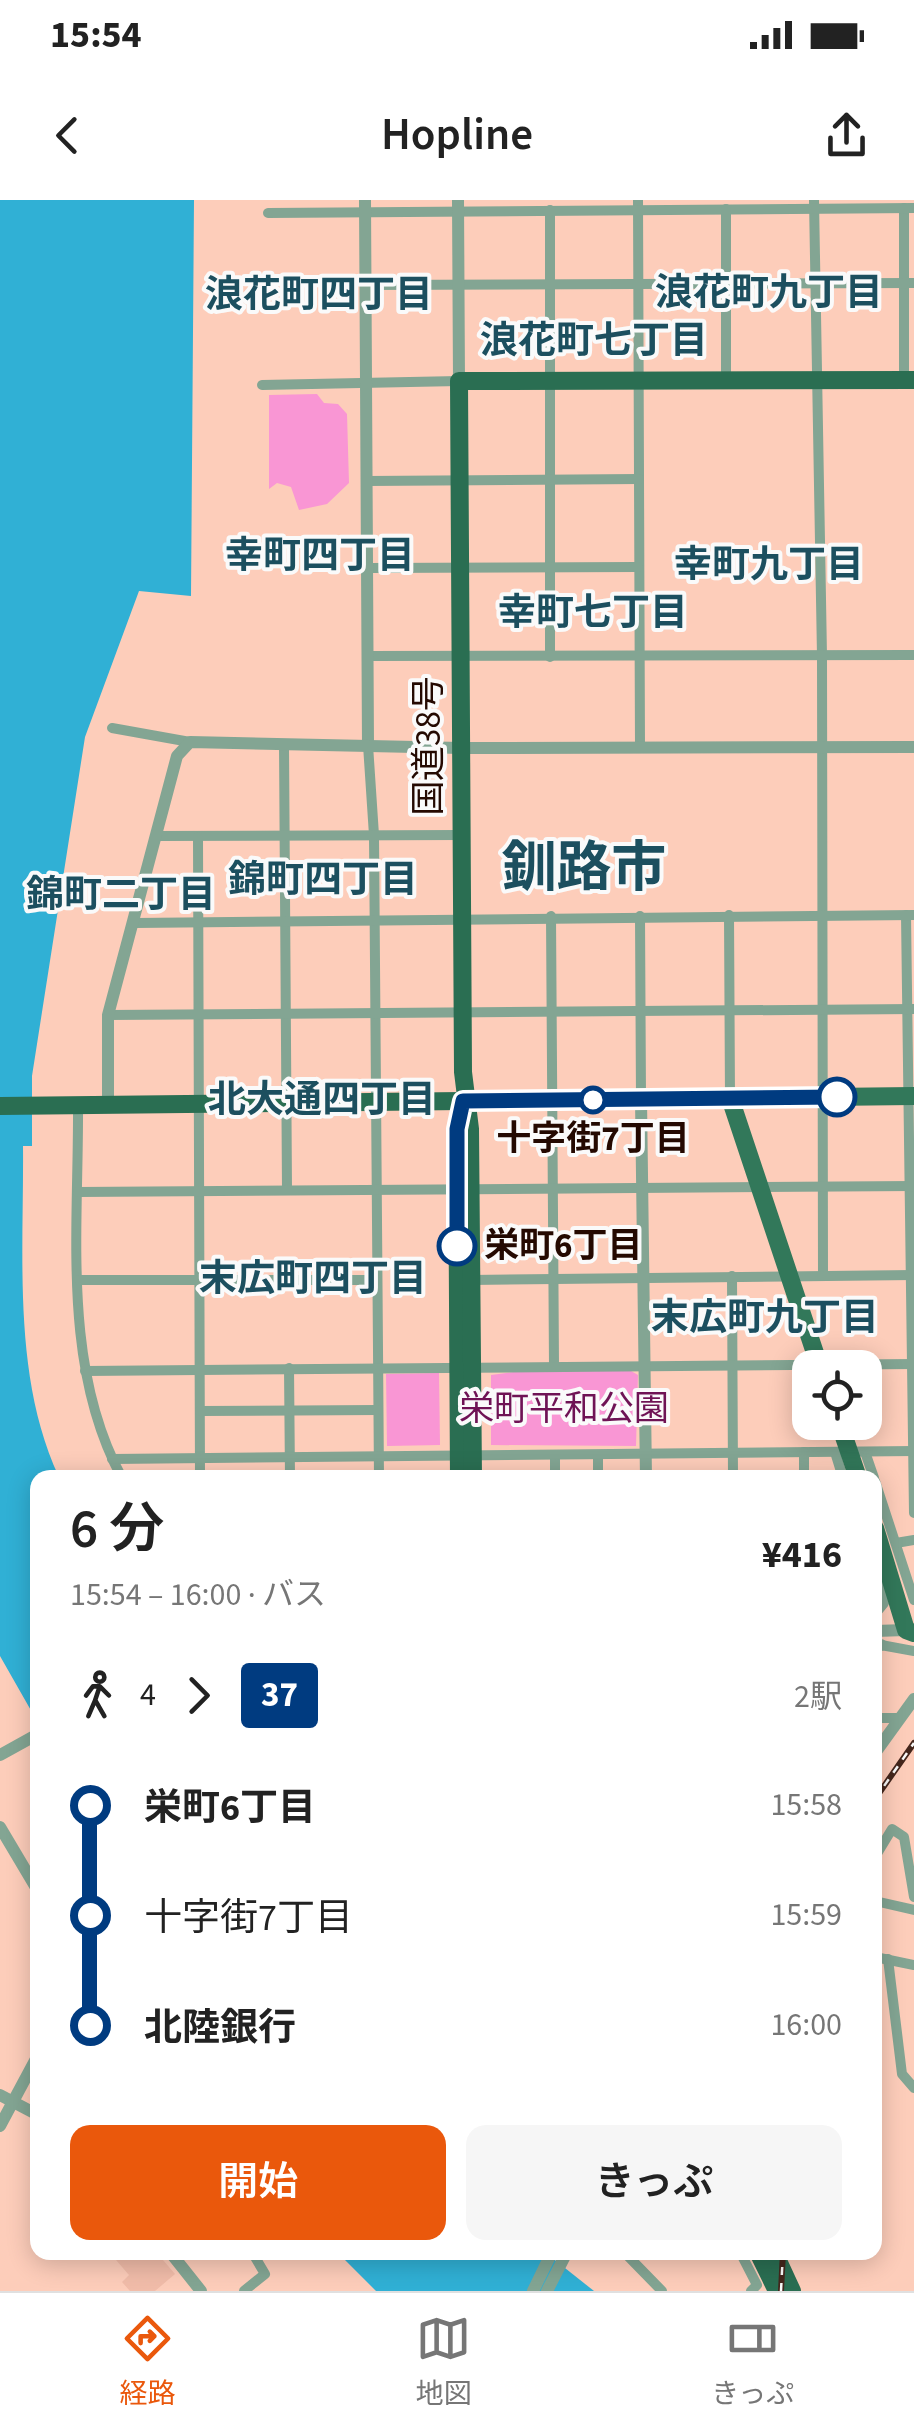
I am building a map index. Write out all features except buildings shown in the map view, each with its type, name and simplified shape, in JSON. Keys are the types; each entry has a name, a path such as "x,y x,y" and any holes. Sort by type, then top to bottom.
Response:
{"highway":[{"path":"459,381 909,379"},
{"name":"国道38号","path":"459,381 463,1101 457,1129 464,1190"},
{"path":"0,1106 463,1101"},
{"path":"464,1190 471,1280 464,1367"},
{"path":"464,1190 464,1367 466,1456 470,1470"},
{"path":"462,1470 466,1456"},
{"path":"762,2260 777,2291"},
{"path":"778,2260 792,2291"}],"main road":[{"path":"463,1101 911,1096"},
{"path":"730,1098 815,1350"},
{"path":"846,1440 856,1470"},
{"path":"882,1549 910,1632"}],"street":[{"path":"638,204 640,748"},
{"path":"268,214 365,206 458,205 550,210 638,204 909,208 909,379"},
{"path":"814,204 822,656 823,1275"},
{"path":"262,385 459,381 458,205"},
{"path":"365,206 379,1470"},
{"path":"726,380 726,284 733,206"},
{"path":"550,210 550,657"},
{"path":"366,284 909,282"},
{"path":"367,481 639,479"},
{"path":"368,568 638,567"},
{"path":"368,656 914,655"},
{"path":"112,728 190,742 284,745 914,747"},
{"path":"108,1104 108,1015 177,756 190,742"},
{"path":"284,745 287,1190"},
{"path":"156,836 462,835"},
{"path":"198,837 200,1470"},
{"path":"729,915 730,1098"},
{"path":"135,923 910,915 914,1513"},
{"path":"551,916 554,1365"},
{"path":"640,916 646,1470"},
{"path":"108,1015 911,1009"},
{"path":"78,1104 84,1371 89,1398 118,1470"},
{"path":"78,1192 913,1186"},
{"path":"471,1280 913,1275"},
{"path":"732,1276 733,1470"},
{"path":"79,1280 376,1280"},
{"path":"882,1365 913,1364"},
{"path":"84,1371 792,1366"},
{"path":"290,1368 290,1470"},
{"path":"200,1411 378,1410"},
{"path":"112,1459 914,1451"},
{"path":"804,1452 804,1470"},
{"path":"845,1470 850,1452"},
{"path":"850,1452 866,1470"},
{"path":"598,1454 598,1470"},
{"path":"555,1455 556,1470"},
{"path":"882,1502 914,1600"},
{"path":"896,1543 914,1540"},
{"path":"882,1631 910,1632"},
{"path":"882,1646 914,1652"},
{"path":"882,1743 914,1699"},
{"path":"882,1718 900,1718"},
{"path":"0,1756 30,1738"},
{"path":"0,1827 30,1878"},
{"path":"882,1845 892,1829 904,1836 914,1897"},
{"path":"882,1903 914,1910"},
{"path":"882,1959 914,1965"},
{"path":"888,1960 902,2074 914,2088"},
{"path":"0,2126 6,2099 30,2067"},
{"path":"6,2099 30,2111"},
{"path":"176,2260 201,2291"},
{"path":"244,2291 265,2274 257,2260"},
{"path":"533,2291 548,2260"},
{"path":"547,2291 562,2260"},
{"path":"632,2260 662,2291"},
{"path":"744,2260 757,2285 751,2291"}],"shaded area":[{"path":"116,2260 163,2260 175,2274 155,2291 130,2291 122,2282 129,2275"}],"green space":[{"path":"317,394 324,403 338,404 347,414 349,483 327,504 299,510 291,487 277,483 269,489 269,395"},
{"name":"栄町平和公園","path":"521,1371 631,1371 638,1375 636,1446 491,1445 491,1375"},
{"name":"栄町平和公園","path":"439,1373 440,1445 387,1446 386,1374"}],"water":[{"path":"0,200 194,200 191,596 139,591 85,737 32,1076 32,1146 23,1146 22,1272 27,1357 44,1438 56,1470 30,1470 30,1709 0,1656"},
{"path":"345,2260 555,2260 594,2291 376,2291"}],"railway":[{"path":"882,1789 914,1743"},
{"path":"781,2291 783,2260"}],"bus line":[{"name":"37","path":"457,1246 457,1129 463,1101 837,1097"}],"place":[{"name":"十字街7丁目","path":"593,1100"},
{"name":"栄町6丁目","path":"457,1246"}],"district":[{"name":"浪花町九丁目","path":"769,293"},
{"name":"浪花町四丁目","path":"319,295"},
{"name":"浪花町七丁目","path":"594,341"},
{"name":"幸町四丁目","path":"320,556"},
{"name":"幸町九丁目","path":"769,565"},
{"name":"幸町七丁目","path":"593,613"},
{"name":"釧路市","path":"584,869"},
{"name":"錦町四丁目","path":"323,880"},
{"name":"錦町二丁目","path":"121,895"},
{"name":"北大通四丁目","path":"322,1100"},
{"name":"末広町四丁目","path":"313,1279"},
{"name":"末広町九丁目","path":"765,1318"}]}
